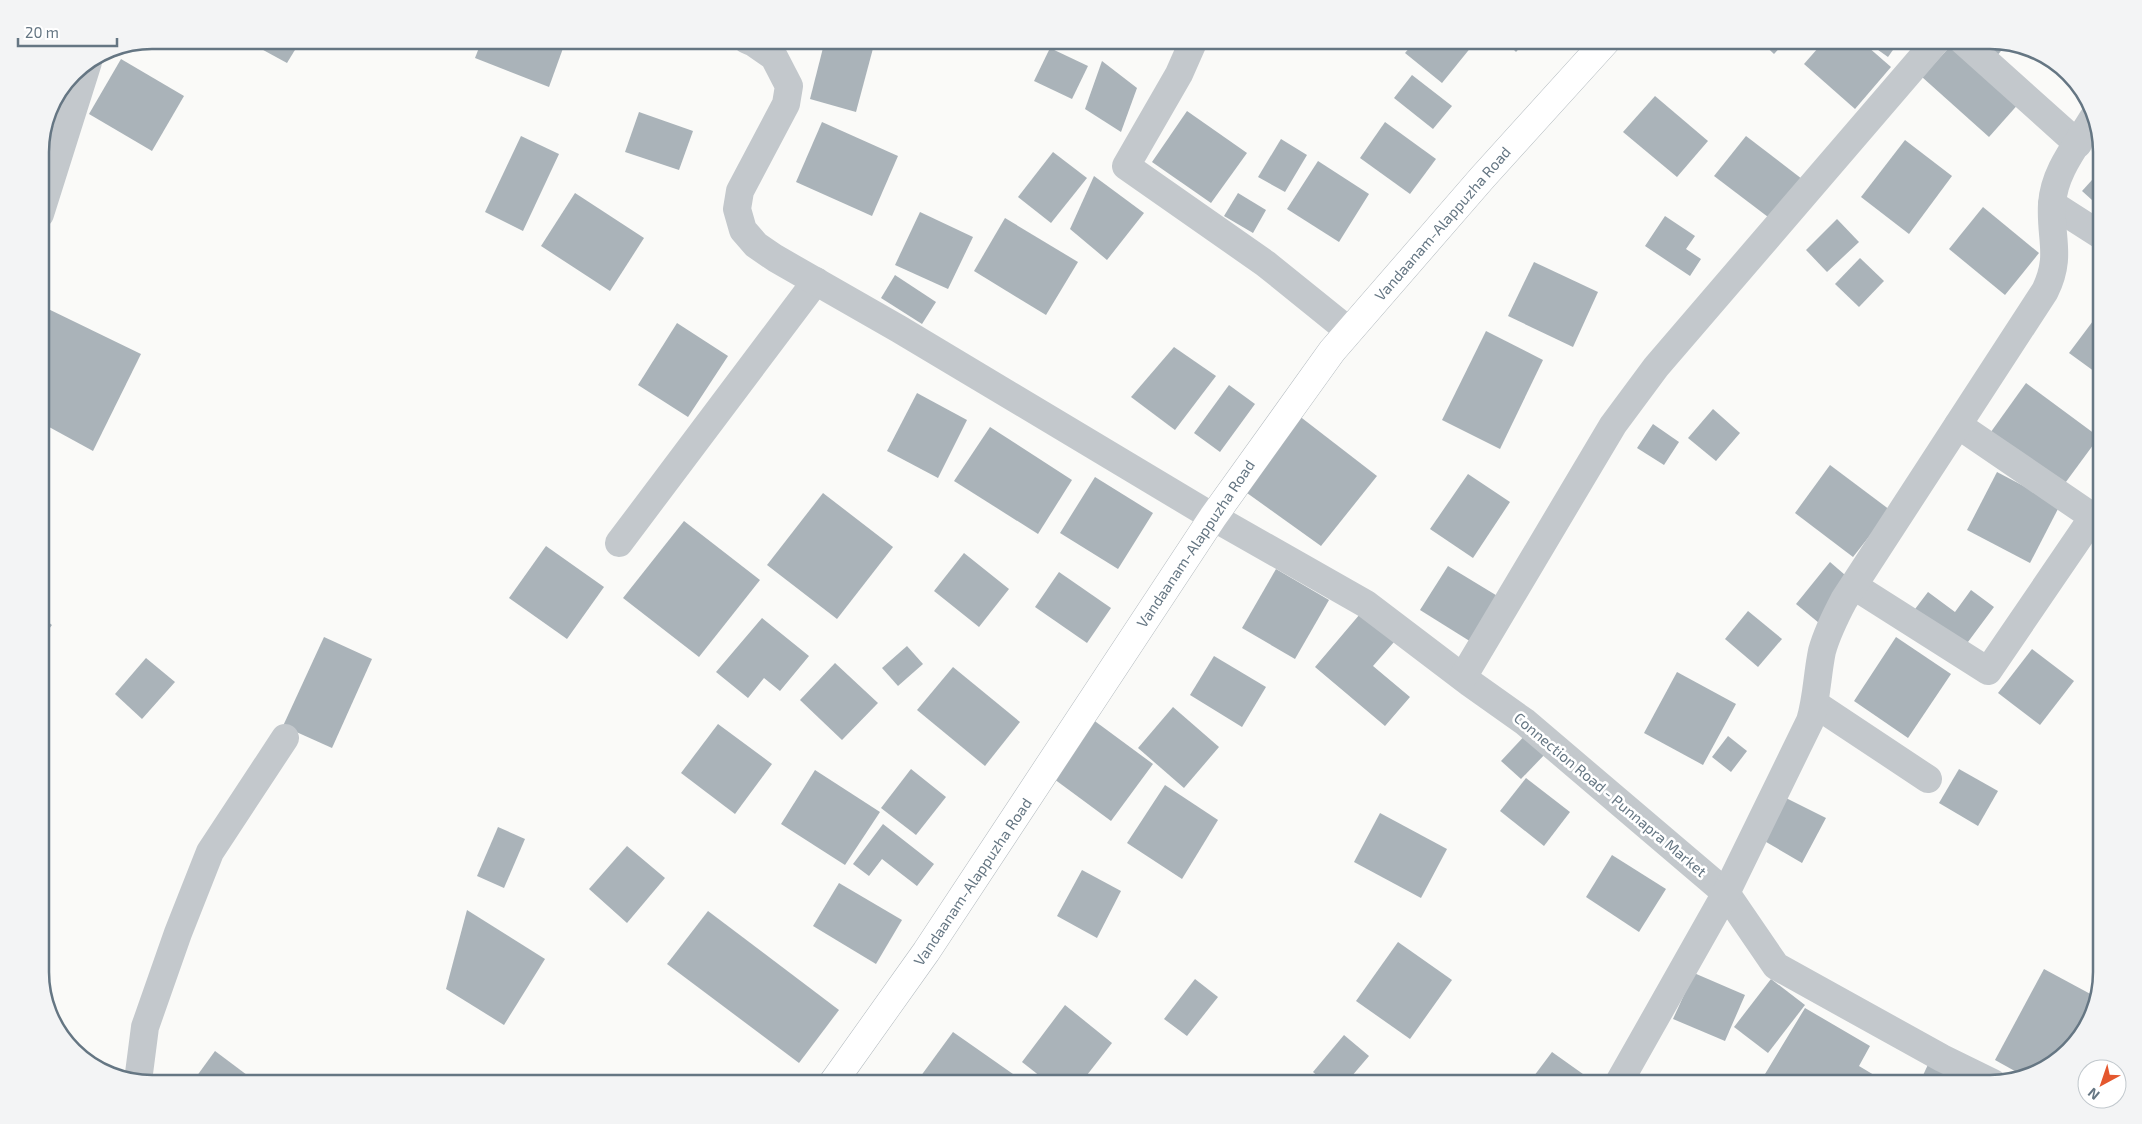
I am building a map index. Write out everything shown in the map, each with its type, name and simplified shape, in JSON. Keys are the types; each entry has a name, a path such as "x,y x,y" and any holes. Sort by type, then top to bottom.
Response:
{"main road":[{"name":"Vandaanam-Alappuzha Road","path":"838,1075 926,952 1213,517 1332,351 1482,178 1600,49"}],"street":[{"name":"Connection Road - Punnapra Market","path":"763,49 774,57 789,86 786,104 740,191 737,209 743,230 756,245 1213,517 1366,604 1525,722 1726,893 1776,966 1975,1075"},
{"path":"1190,49 1179,74 1126,166 1266,264 1349,331"},
{"path":"1463,677 1613,425 1656,367 1929,49"},
{"path":"1972,49 2078,144"},
{"path":"49,186 84,74"},
{"path":"1623,1075 1726,893 1810,721 1815,704 1822,651 1830,627 1854,586 2045,291 2051,278 2055,261 2052,204 2059,172 2089,124"},
{"path":"2052,204 2093,230"},
{"path":"619,543 816,281"},
{"path":"1854,586 1988,672 2093,517 1958,425"},
{"path":"1815,704 1928,778"},
{"path":"139,1074 146,1027 178,933 210,852 285,738"}],"building":[{"path":"261,49 296,49 287,63"},
{"path":"478,49 563,49 549,87 475,58"},
{"path":"823,49 873,49 856,112 810,99"},
{"path":"1050,49 1088,66 1072,99 1034,81"},
{"path":"1408,49 1470,49 1442,83 1405,53"},
{"path":"1769,49 1779,49 1774,54"},
{"path":"1817,49 1870,49 1891,67 1855,109 1804,64"},
{"path":"1877,49 1894,49 1888,57"},
{"path":"1948,49 1964,49 2021,101 1989,137 1922,77"},
{"path":"1984,49 2002,50 1995,58"},
{"path":"121,59 184,96 152,151 89,114"},
{"path":"1102,61 1137,88 1121,132 1085,109"},
{"path":"1412,75 1452,106 1433,129 1394,98"},
{"path":"1655,96 1708,141 1677,177 1623,132"},
{"path":"1187,111 1247,153 1211,203 1152,162"},
{"path":"639,112 693,131 679,170 625,152"},
{"path":"822,122 898,156 872,216 796,182"},
{"path":"1385,122 1436,159 1410,194 1360,158"},
{"path":"521,136 559,154 523,231 485,212"},
{"path":"1746,136 1802,179 1772,220 1714,176"},
{"path":"1281,139 1307,155 1285,192 1258,177"},
{"path":"1905,140 1952,176 1909,234 1861,197"},
{"path":"1053,152 1087,178 1051,223 1018,197"},
{"path":"1318,161 1369,194 1339,242 1287,209"},
{"path":"1094,176 1144,213 1107,260 1070,229"},
{"path":"2093,179 2093,201 2082,191"},
{"path":"575,193 644,238 610,291 541,246"},
{"path":"1238,193 1266,210 1253,233 1224,216"},
{"path":"1983,207 2039,253 2005,295 1949,249"},
{"path":"920,212 973,237 948,289 895,265"},
{"path":"1665,216 1695,236 1686,249 1701,259 1690,276 1645,246"},
{"path":"1005,218 1078,262 1046,315 974,271"},
{"path":"1837,219 1859,242 1827,272 1806,250"},
{"path":"1860,258 1884,281 1859,307 1835,284"},
{"path":"1534,262 1598,292 1573,347 1508,316"},
{"path":"895,275 936,302 922,324 881,298"},
{"path":"49,309 141,354 93,451 49,427"},
{"path":"2093,321 2093,370 2069,353"},
{"path":"677,323 728,356 688,417 638,385"},
{"path":"1486,331 1543,360 1500,449 1442,420"},
{"path":"1174,347 1216,376 1175,430 1131,397"},
{"path":"2026,383 2093,433 2093,445 2060,490 1988,436"},
{"path":"1229,385 1255,404 1220,452 1194,433"},
{"path":"917,393 967,420 938,478 887,451"},
{"path":"1713,409 1740,433 1716,461 1688,438"},
{"path":"1298,415 1377,476 1321,546 1247,493"},
{"path":"1653,424 1679,442 1664,465 1637,448"},
{"path":"990,427 1072,480 1038,534 954,481"},
{"path":"1830,465 1890,510 1853,557 1795,513"},
{"path":"1997,472 2060,505 2030,563 1967,530"},
{"path":"1468,474 1510,502 1473,558 1430,529"},
{"path":"1095,477 1153,513 1118,569 1060,533"},
{"path":"823,493 893,547 837,619 767,565"},
{"path":"684,521 760,580 699,657 623,598"},
{"path":"546,546 604,587 567,639 509,598"},
{"path":"964,553 1009,589 979,627 934,591"},
{"path":"1830,562 1852,581 1819,623 1796,604"},
{"path":"1448,566 1504,600 1476,645 1420,610"},
{"path":"1276,569 1329,600 1295,659 1242,628"},
{"path":"1059,572 1111,608 1087,643 1035,607"},
{"path":"1971,590 1994,607 1962,650 1912,613 1928,592 1955,612"},
{"path":"1748,611 1782,639 1758,667 1725,639"},
{"path":"1360,614 1394,642 1373,666 1410,697 1385,726 1315,667"},
{"path":"762,618 809,656 780,691 764,678 748,698 716,672"},
{"path":"324,637 372,659 332,748 283,726"},
{"path":"1896,637 1951,674 1908,738 1854,701"},
{"path":"907,646 923,664 898,686 882,668"},
{"path":"2032,649 2074,681 2040,725 1998,693"},
{"path":"1214,656 1266,687 1242,727 1190,695"},
{"path":"146,658 175,682 142,719 115,694"},
{"path":"835,663 878,703 842,740 800,700"},
{"path":"953,667 1020,722 985,766 917,710"},
{"path":"1677,672 1736,704 1703,765 1644,733"},
{"path":"1173,707 1219,747 1184,788 1138,748"},
{"path":"1092,719 1153,764 1111,821 1050,776"},
{"path":"718,724 772,764 735,814 681,773"},
{"path":"1530,730 1550,749 1521,779 1501,761"},
{"path":"1728,736 1747,751 1731,772 1712,757"},
{"path":"911,769 946,797 916,835 881,808"},
{"path":"1959,769 1998,791 1978,826 1939,803"},
{"path":"815,770 880,812 845,865 781,824"},
{"path":"1526,778 1570,812 1544,846 1500,811"},
{"path":"1165,785 1218,820 1182,879 1127,843"},
{"path":"1780,795 1826,818 1802,863 1761,839"},
{"path":"1380,813 1447,849 1421,898 1354,862"},
{"path":"883,824 934,864 917,886 882,859 869,876 853,864"},
{"path":"498,827 525,839 504,888 477,876"},
{"path":"627,846 665,878 627,923 589,889"},
{"path":"1612,855 1666,889 1639,932 1586,897"},
{"path":"1082,870 1121,891 1097,938 1057,916"},
{"path":"839,883 902,920 876,964 813,926"},
{"path":"467,910 545,959 504,1025 446,989"},
{"path":"708,911 839,1010 799,1063 667,964"},
{"path":"1398,942 1452,980 1410,1039 1356,1001"},
{"path":"2044,969 2091,994 2083,1018 2076,1030 2048,1058 2036,1065 2016,1072 1995,1060"},
{"path":"1694,973 1745,995 1725,1041 1673,1019"},
{"path":"1195,979 1218,997 1187,1036 1164,1019"},
{"path":"1771,979 1805,1005 1768,1053 1734,1027"},
{"path":"1065,1005 1112,1043 1087,1075 1039,1075 1022,1062"},
{"path":"1805,1008 1870,1046 1859,1066 1874,1075 1764,1075"},
{"path":"953,1032 1014,1075 922,1075"},
{"path":"1344,1035 1369,1056 1353,1075 1316,1075 1313,1072"},
{"path":"215,1051 247,1075 198,1075"},
{"path":"1552,1052 1584,1075 1535,1075"},
{"path":"1931,1058 1966,1075 1923,1075"}]}
